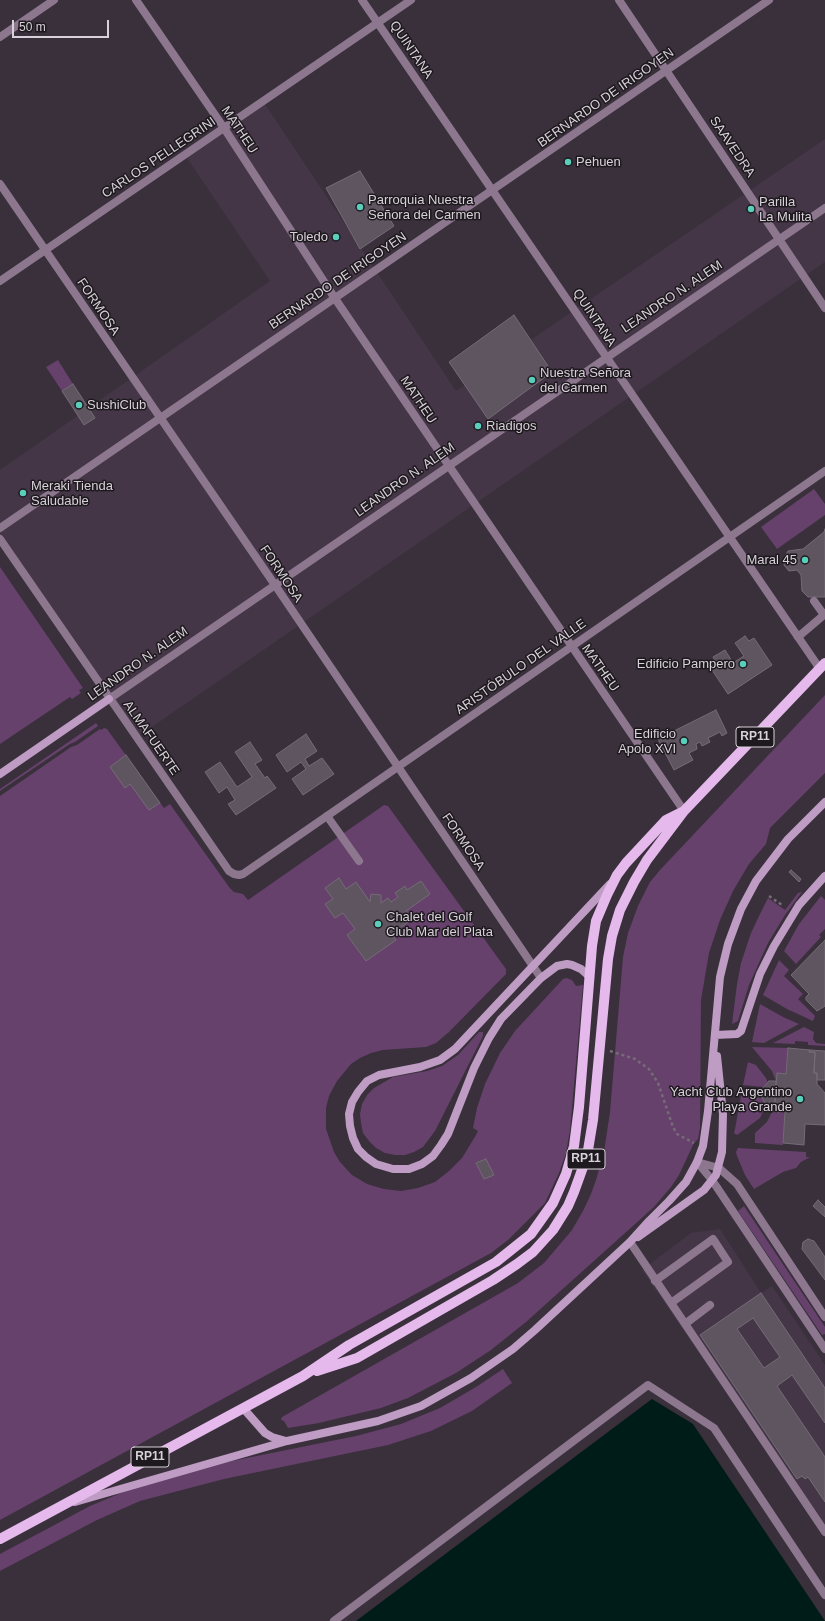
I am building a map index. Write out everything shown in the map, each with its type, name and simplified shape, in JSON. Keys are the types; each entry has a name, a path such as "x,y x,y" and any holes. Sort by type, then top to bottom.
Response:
{"main road":[{"name":"RP11","path":"304,1376 357,1358 504,1274 533,1252 561,1218 574,1192 584,1166 590,1144 608,959 612,936 620,910 634,882 648,860 684,811 822,666"},
{"name":"LEANDRO N. ALEM","path":"0,774 109,699"},
{"path":"58,1507 287,1441 353,1428 392,1417 421,1406 477,1374 524,1339 630,1242 686,1182 697,1162 703,1146 707,1122 715,1035 716,1006 720,977 728,944 740,909 756,881 788,839 825,802"},
{"name":"RP11","path":"0,1539 304,1376 349,1345 496,1262 526,1238 546,1216 561,1188 571,1161 579,1107 592,946 596,921 615,879 635,853 666,820 684,811"},
{"path":"715,1035 737,1034 741,1031 760,974 774,946 799,905 825,876"},
{"path":"590,977 582,969 567,964 557,966 540,978 501,1019 489,1038 466,1086 448,1134 433,1156 422,1164 409,1169 393,1169 376,1164 358,1149 352,1138 350,1126 351,1108 358,1092 367,1082 379,1074 420,1067 440,1060 455,1049 615,879"},
{"path":"630,1242 655,1226 704,1190 719,1168 722,1152 723,1114 715,1035"},
{"path":"243,1408 265,1433 272,1437 287,1441"}],"street":[{"path":"0,37 54,0"},
{"name":"MATHEU","path":"136,0 224,128 334,297 684,811"},
{"name":"QUINTANA","path":"362,0 798,637 822,666"},
{"name":"CARLOS PELLEGRINI","path":"0,281 411,0"},
{"name":"SAAVEDRA","path":"619,0 825,308"},
{"name":"BERNARDO DE IRIGOYEN","path":"0,528 160,419 334,297 493,190 769,0"},
{"name":"FORMOSA","path":"0,184 275,585 540,978"},
{"name":"LEANDRO N. ALEM","path":"109,699 448,465 825,208"},
{"name":"ARISTÓBULO DEL VALLE","path":"229,871 234,874 243,874 825,471"},
{"name":"ALMAFUERTE","path":"0,539 229,871"},
{"path":"798,637 824,614 814,601"},
{"path":"328,816 359,861"},
{"path":"697,1162 719,1168 737,1184 825,1317"},
{"path":"697,1162 712,1180 825,1349"},
{"path":"656,1281 713,1239 728,1262 670,1303"},
{"path":"630,1242 825,1532"},
{"path":"684,1324 710,1305"},
{"path":"334,1621 648,1385 714,1428 825,1595"}],"path":[{"path":"769,896 782,905"},
{"path":"610,1051 635,1059 649,1069 658,1083 677,1134 694,1142"}],"shaded area":[{"path":"263,101 456,391 825,139 825,262 136,738 0,539 0,470 270,281 185,155"},
{"path":"58,360 73,384 62,391 46,367"},
{"path":"814,489 825,504 825,515 777,549 761,527"},
{"path":"0,567 83,688 79,690 81,693 72,699 70,697 0,744"},
{"path":"825,695 825,773 770,828 766,844 749,864 733,891 720,920 709,953 701,1000 700,1128 698,1139 694,1143 679,1175 671,1187 654,1207 526,1322 491,1350 456,1373 408,1398 381,1408 319,1423 288,1428 284,1421 281,1420 282,1417 518,1283 544,1263 572,1230 591,1194 604,1152 610,1112 623,957 628,933 638,906 650,882 660,870"},
{"path":"96,723 98,726 0,791 0,789"},
{"path":"104,728 107,729 164,808 170,804 229,887 234,892 243,894 248,900 384,805 388,806 506,969 506,974 449,1032 436,1043 426,1047 383,1050 371,1053 351,1064 337,1081 329,1096 326,1108 326,1129 334,1152 340,1162 352,1175 367,1184 384,1189 401,1191 418,1188 435,1182 449,1171 462,1158 478,1131 473,1128 477,1108 485,1084 500,1053 515,1031 563,979 566,978 572,980 576,986 583,985 570,1130 566,1153 559,1173 545,1203 508,1240 491,1253 0,1520 0,796 71,747 77,745 100,729 101,730"},
{"path":"802,892 785,915 768,943 749,985 738,1021 732,1024 741,963 751,933 768,898 785,910 798,893"},
{"path":"821,896 825,900 825,929 819,935 821,937 796,964 784,951 799,924"},
{"path":"779,960 789,970 784,976 803,994 798,999 815,1016 813,1021 787,1009 763,995"},
{"path":"760,1004 799,1024 764,1043 752,1042"},
{"path":"804,1027 814,1032 813,1039 816,1043 825,1044 825,1046 808,1045 808,1042 795,1041 795,1044 773,1043"},
{"path":"479,1032 483,1032 483,1036 435,1131 423,1147 405,1155 385,1153 376,1148 363,1133 361,1123 360,1114 362,1104 367,1095 374,1088 393,1077 427,1071 442,1066 458,1055"},
{"path":"752,1047 788,1048 786,1074 777,1074 776,1081 772,1071"},
{"path":"748,1062 756,1065 766,1078 768,1083 763,1087 743,1085"},
{"path":"741,1096 762,1098 767,1103 760,1118 737,1135 734,1133"},
{"path":"775,1106 774,1112 785,1112 783,1145 755,1143 755,1133 767,1122"},
{"path":"738,1148 806,1152 806,1157 810,1157 801,1162 796,1168 783,1172 754,1189 745,1175 737,1156 736,1152"},
{"path":"744,1206 825,1327 825,1334 822,1335 738,1211"},
{"path":"720,1229 761,1293 772,1286 825,1365 825,1537 642,1270 691,1233"},
{"path":"503,1369 512,1383 472,1411 431,1431 388,1445 224,1479 140,1501 97,1520 0,1571 0,1554 90,1506 133,1488 222,1463 356,1436 401,1424 440,1408"},
{"path":"652,1399 693,1424 825,1621 356,1621"}],"building":[{"name":"Parroquia Nuestra Señora del Carmen","path":"360,171 394,226 360,249 326,188"},
{"name":"Nuestra Señora del Carmen","path":"514,315 552,372 488,419 449,362"},
{"path":"73,384 95,418 84,425 62,391"},
{"name":"Maral 45","path":"825,529 825,597 808,597 802,591 801,575 797,570 789,571 784,565 785,556 788,551 803,549 824,532"},
{"name":"Edificio Pampero","path":"745,636 749,641 754,638 772,665 728,694 710,667 716,663 713,657 725,650 733,663 744,656 735,643"},
{"name":"Edificio Apolo XVI","path":"716,710 727,733 722,736 720,732 708,738 710,742 702,746 700,742 696,744 697,749 689,753 693,760 674,770 658,739"},
{"path":"306,734 317,751 305,759 309,766 322,758 334,774 303,795 292,779 306,769 301,762 287,772 276,755"},
{"path":"250,742 262,760 255,764 265,778 267,776 276,788 236,815 228,804 235,800 227,787 219,793 205,772 220,762 237,787 252,777 235,752"},
{"path":"126,755 160,803 149,810 130,784 125,788 110,767"},
{"path":"791,870 801,879 799,882 789,872"},
{"name":"Chalet del Golf Club Mar del Plata","path":"339,878 346,889 356,882 370,902 371,894 381,895 381,903 388,898 391,902 398,897 395,893 405,886 407,890 421,881 430,894 406,911 412,919 392,934 396,940 366,961 347,935 355,929 343,913 335,918 325,904 333,899 325,888"},
{"path":"825,940 825,1006 817,1011 806,1000 806,997 809,994 791,975"},
{"name":"Yacht Club Argentino Playa Grande","path":"788,1048 810,1050 809,1052 815,1052 814,1073 817,1073 817,1084 825,1093 825,1125 805,1124 804,1145 783,1143 785,1112 774,1112 777,1073 786,1074"},
{"path":"810,1050 825,1051 825,1080 817,1080 817,1073 814,1073 815,1052 809,1052"},
{"path":"769,1081 776,1081 775,1106 765,1103 761,1096 762,1089"},
{"path":"486,1159 494,1175 484,1179 476,1163"},
{"path":"818,1200 825,1207 825,1217 813,1206"},
{"path":"808,1239 814,1241 825,1257 825,1280 802,1249 803,1242"},
{"path":"761,1293 825,1388 825,1423 792,1375 777,1386 825,1457 825,1502 808,1477 805,1479 802,1476 797,1479 700,1335","holes":["753,1318 780,1357 764,1368 737,1329"]}],"place":[{"name":"Pehuen","path":"568,162"},
{"name":"Parroquia Nuestra Señora del Carmen","path":"360,207"},
{"name":"Parilla La Mulita","path":"751,209"},
{"name":"Toledo","path":"336,237"},
{"name":"Nuestra Señora del Carmen","path":"532,380"},
{"name":"SushiClub","path":"79,405"},
{"name":"Riadigos","path":"478,426"},
{"name":"Meraki Tienda Saludable","path":"23,493"},
{"name":"Maral 45","path":"805,560"},
{"name":"Edificio Pampero","path":"743,664"},
{"name":"Edificio Apolo XVI","path":"684,741"},
{"name":"Chalet del Golf Club Mar del Plata","path":"378,924"},
{"name":"Yacht Club Argentino Playa Grande","path":"800,1099"}]}
